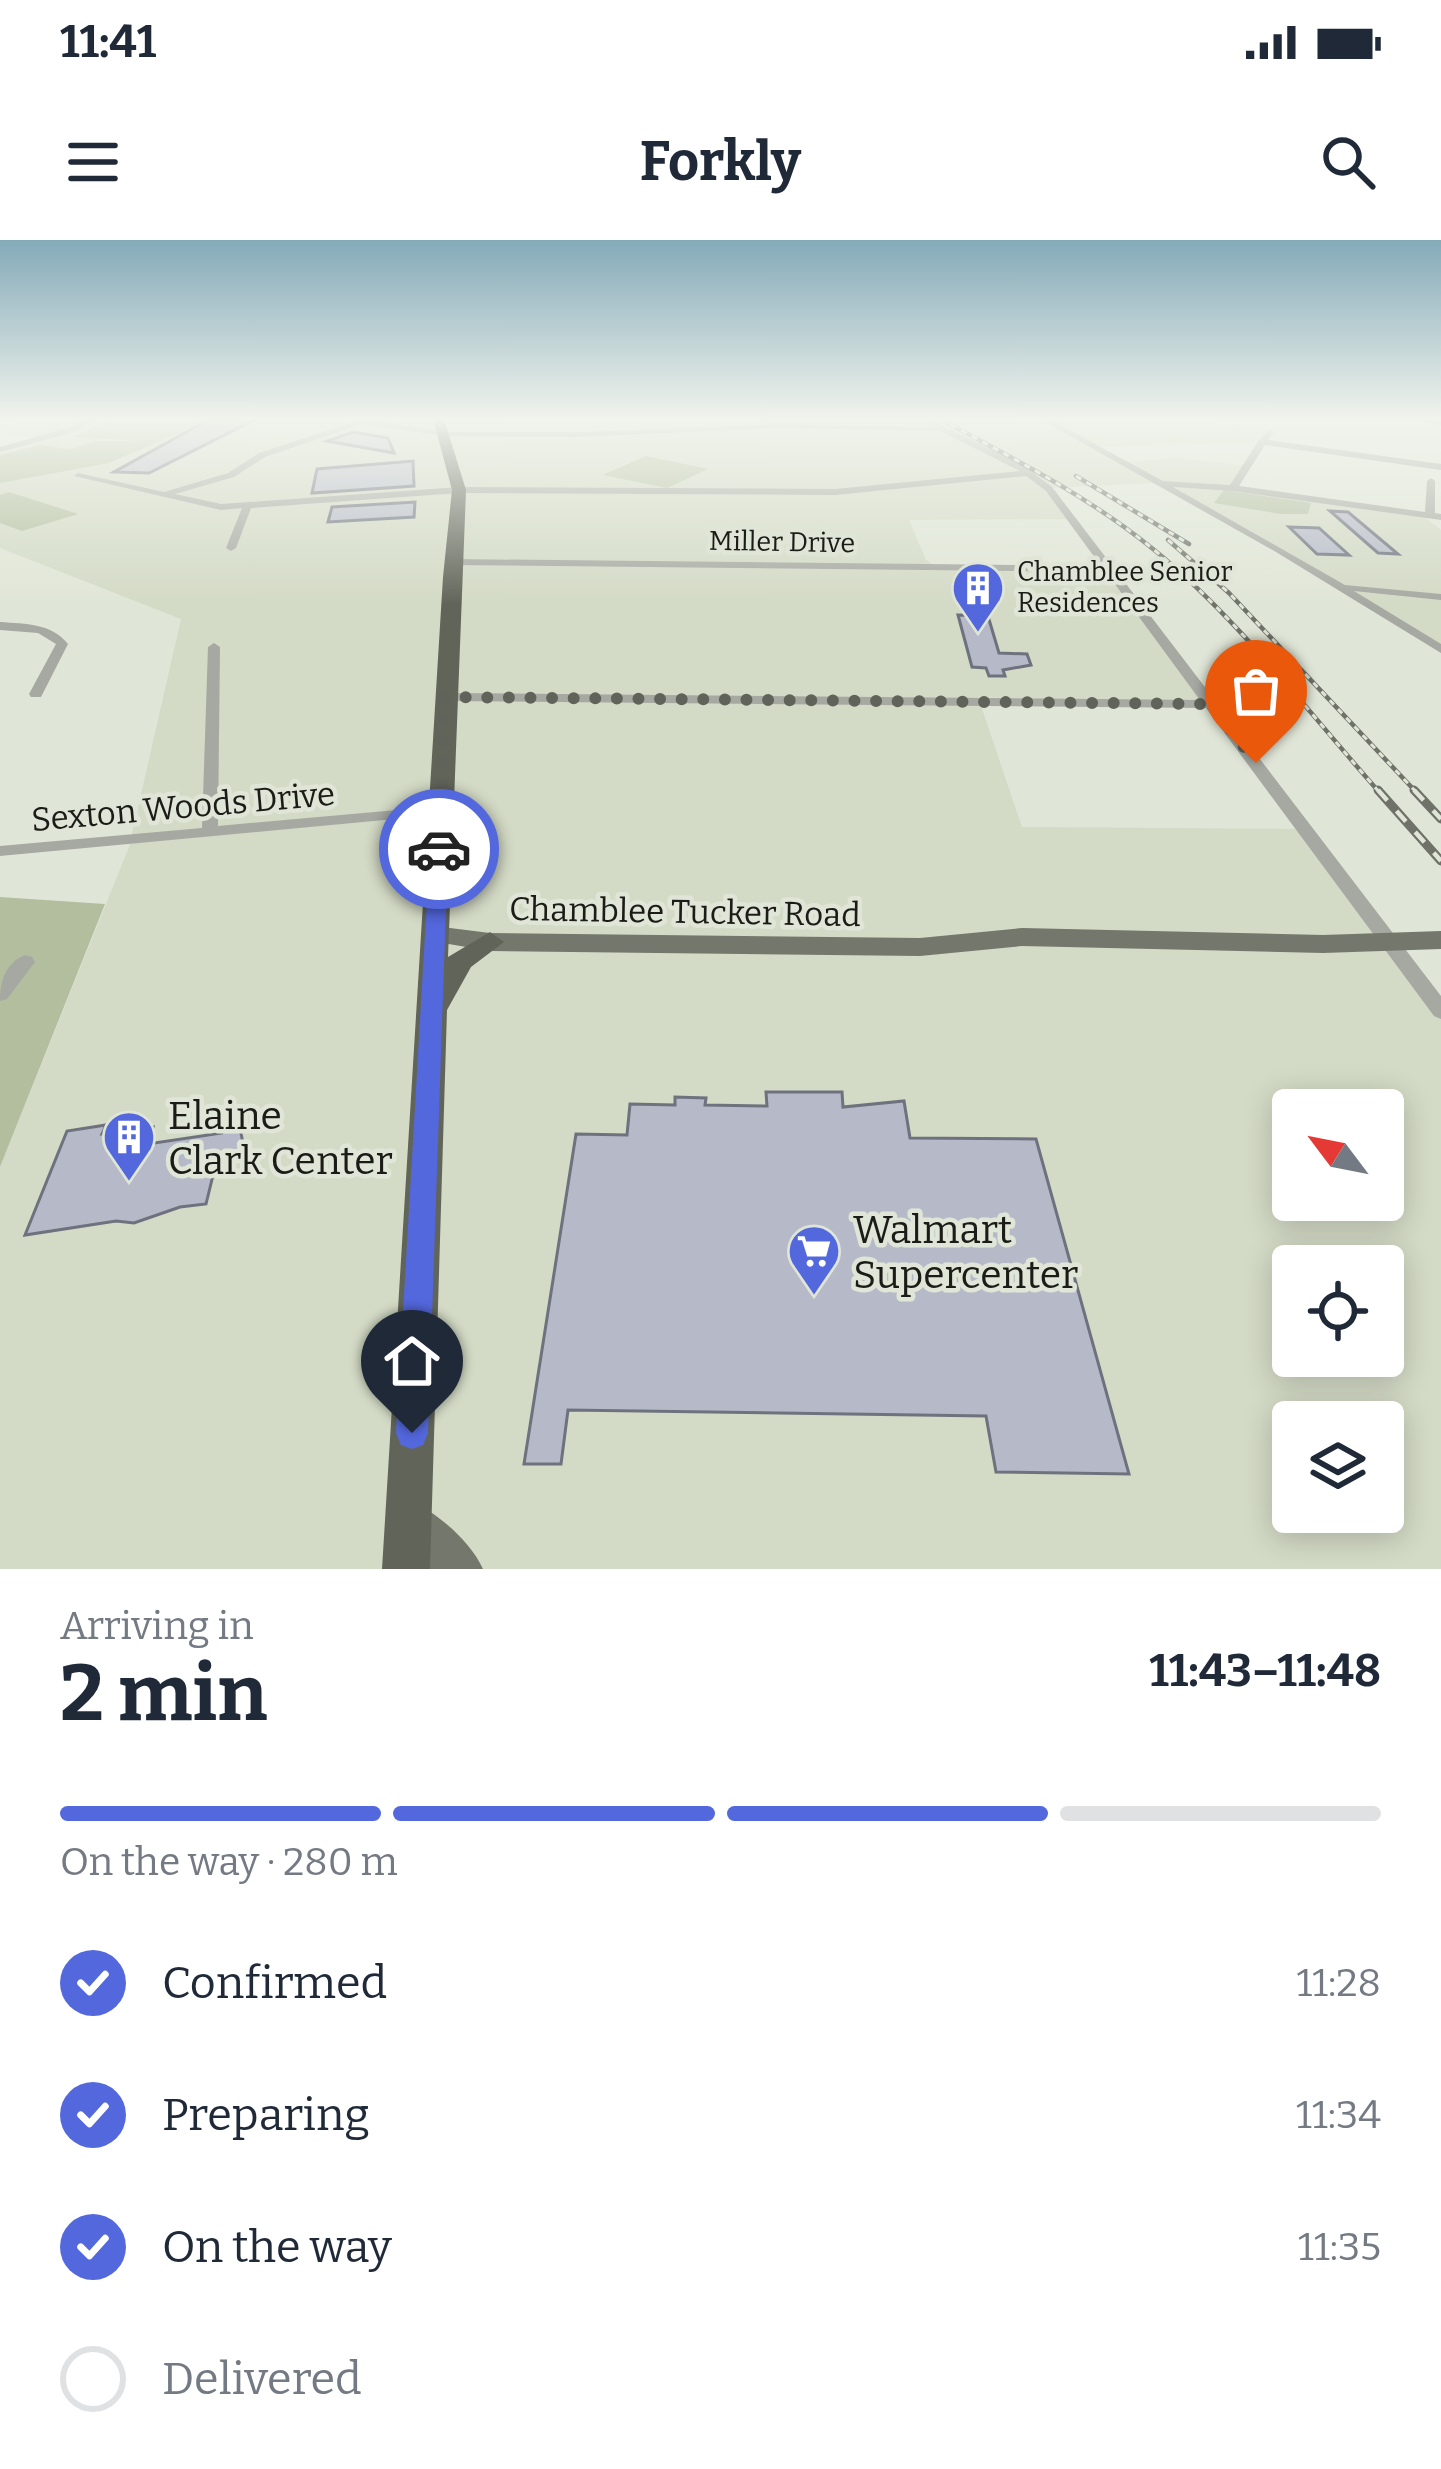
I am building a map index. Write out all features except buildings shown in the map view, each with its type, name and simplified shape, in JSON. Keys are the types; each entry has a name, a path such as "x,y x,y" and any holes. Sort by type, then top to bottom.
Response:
{"highway":[{"path":"406,1569 456,481"},
{"path":"430,1011 461,960 490,942"}],"main road":[{"name":"Chamblee Tucker Road","path":"434,934 462,929 900,933 950,941"},
{"name":"Chamblee Tucker Road","path":"434,934 490,942 920,947 950,941 1075,938 1389,944 1441,940"},
{"path":"408,1520 461,1569"}],"street":[{"path":"100,481 200,505 248,506 459,490 818,493 944,481"},
{"path":"163,495 213,481"},
{"path":"1039,481 1112,569 1441,1011"},
{"path":"1151,481 1342,586 1441,649"},
{"path":"1233,488 1237,481"},
{"path":"1170,488 1233,488 1435,517 1431,481"},
{"path":"231,548 248,506"},
{"name":"Miller Drive","path":"452,562 1112,569"},
{"path":"1342,586 1441,597"},
{"path":"0,626 40,629 57,636 62,644 36,694"},
{"path":"210,832 214,647"},
{"path":"445,697 1211,704"},
{"name":"Sexton Woods Drive","path":"0,851 442,811"},
{"path":"0,994 25,962"}],"shaded area":[{"path":"0,481 1238,481 1234,486 1426,518 1441,530 1441,648 1339,584 1155,483 1051,488 1074,519 909,520 926,560 934,565 1112,569 1212,704 978,697 1022,827 1308,829 1441,998 1441,1569 0,1569 0,1167 129,847 181,619 0,548"},
{"path":"633,481 682,481 667,488"},
{"path":"1224,490 1311,503 1308,514 1281,514 1214,503"},
{"path":"9,492 78,514 22,531 0,523 0,495"},
{"path":"0,897 105,904 0,1167"}],"railway":[{"path":"1053,481 1128,530 1184,575 1243,635 1380,793"},
{"path":"1084,481 1189,544"},
{"path":"1168,540 1229,593 1417,793"},
{"path":"1378,790 1441,861"},
{"path":"1414,790 1441,819"}],"way so far":[{"path":"439,849 445,697 1211,704 1256,763"}],"place":[{"name":"Chamblee Senior Residences","path":"978,634"},
{"name":"Elaine Clark Center","path":"129,1183"},
{"name":"Walmart Supercenter","path":"814,1297"}],"route":[{"path":"412,1433 439,849"}]}
